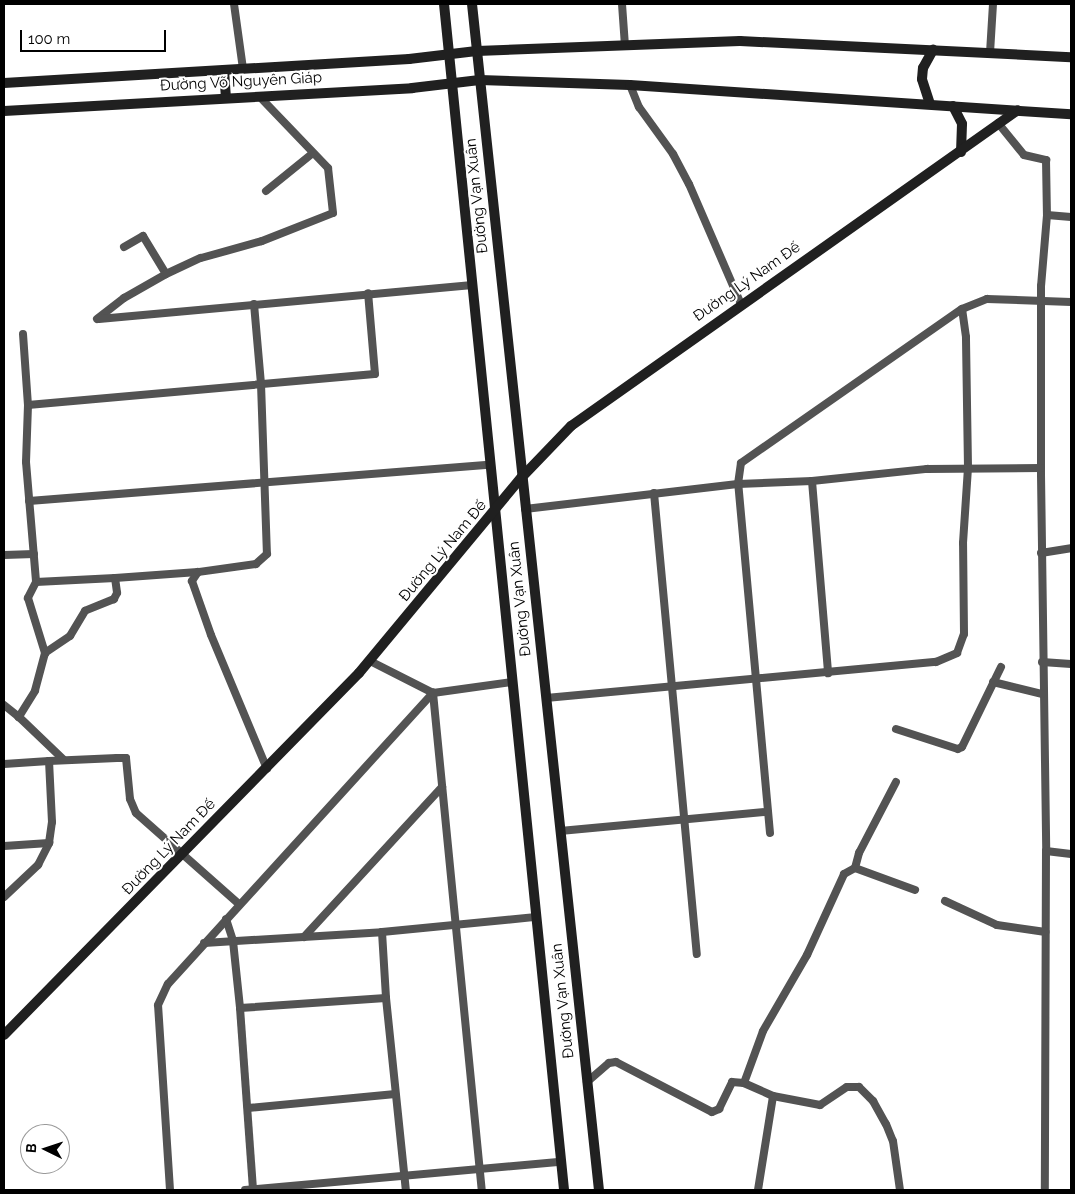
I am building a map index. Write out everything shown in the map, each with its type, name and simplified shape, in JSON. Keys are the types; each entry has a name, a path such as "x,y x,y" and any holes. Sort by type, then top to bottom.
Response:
{"main road":[{"name":"Đường Vạn Xuân","path":"444,4 489,465 564,1190"},
{"name":"Đường Vạn Xuân","path":"472,4 599,1190"},
{"name":"Đường Võ Nguyên Giáp","path":"4,83 243,69 477,51 740,41 1071,57"},
{"path":"930,104 922,79 922,68 933,50"},
{"path":"224,70 226,98"},
{"name":"Đường Võ Nguyên Giáp","path":"4,111 260,97 452,84 480,80 630,85 1071,114"},
{"path":"953,106 962,124 961,152"},
{"name":"Đường Lý Nam Đế","path":"4,1035 267,769 370,661 522,477 571,426 741,304 961,152 998,122 1018,110"}],"street":[{"path":"234,4 243,69"},
{"path":"622,4 625,46"},
{"path":"990,53 993,4"},
{"path":"630,85 639,107 673,154 689,184 741,304"},
{"path":"260,97 328,168 333,213 166,274 124,298 97,319 472,285"},
{"path":"998,122 1024,154 1046,160 1047,215 1041,300 1042,694 1046,851 1045,1190"},
{"path":"266,191 313,153"},
{"path":"1047,215 1071,217"},
{"path":"124,247 143,236 166,274"},
{"path":"28,406 375,374 368,293"},
{"path":"770,833 766,812 738,484 741,463 962,309 987,299 1071,302"},
{"path":"36,582 198,572 256,564 265,558 268,548 261,384 254,304"},
{"path":"546,698 670,685 756,680 936,662 957,654 964,634 963,543 968,467 966,336 962,309"},
{"path":"19,717 36,691 45,653 28,598 36,582 26,462 28,406 23,334"},
{"path":"29,500 489,465"},
{"path":"525,509 738,484 812,481 968,467 1041,468"},
{"path":"812,481 828,673"},
{"path":"654,493 670,685 697,954"},
{"path":"1041,553 1061,552 1071,548"},
{"path":"4,555 34,554"},
{"path":"198,572 192,581 211,635 267,769"},
{"path":"45,653 70,636 85,611 116,598 115,578"},
{"path":"370,661 433,693 512,682"},
{"path":"1042,662 1071,664"},
{"path":"896,729 958,749 963,745 1001,667"},
{"path":"993,682 1042,694"},
{"path":"433,693 482,1190"},
{"path":"170,1190 158,1005 168,984 433,693"},
{"path":"4,705 64,760"},
{"path":"4,764 126,758 132,807 239,904"},
{"path":"4,897 38,865 49,843 52,822 49,761"},
{"path":"744,1083 763,1031 807,955 844,874 855,868 859,854 896,782"},
{"path":"304,937 442,787"},
{"path":"560,831 766,812"},
{"path":"4,846 49,843"},
{"path":"1046,851 1071,854"},
{"path":"855,868 915,890"},
{"path":"944,901 997,925 1045,932"},
{"path":"204,943 382,932 536,917"},
{"path":"226,919 233,941 240,1008 248,1108 250,1190 561,1162"},
{"path":"382,932 386,998 406,1190"},
{"path":"240,1008 386,998"},
{"path":"587,1082 609,1063 616,1062 712,1112 719,1109 732,1082 744,1083 773,1096 820,1105 847,1087 859,1087 873,1101 893,1141 900,1190"},
{"path":"248,1108 395,1094"},
{"path":"758,1190 773,1096"}]}
